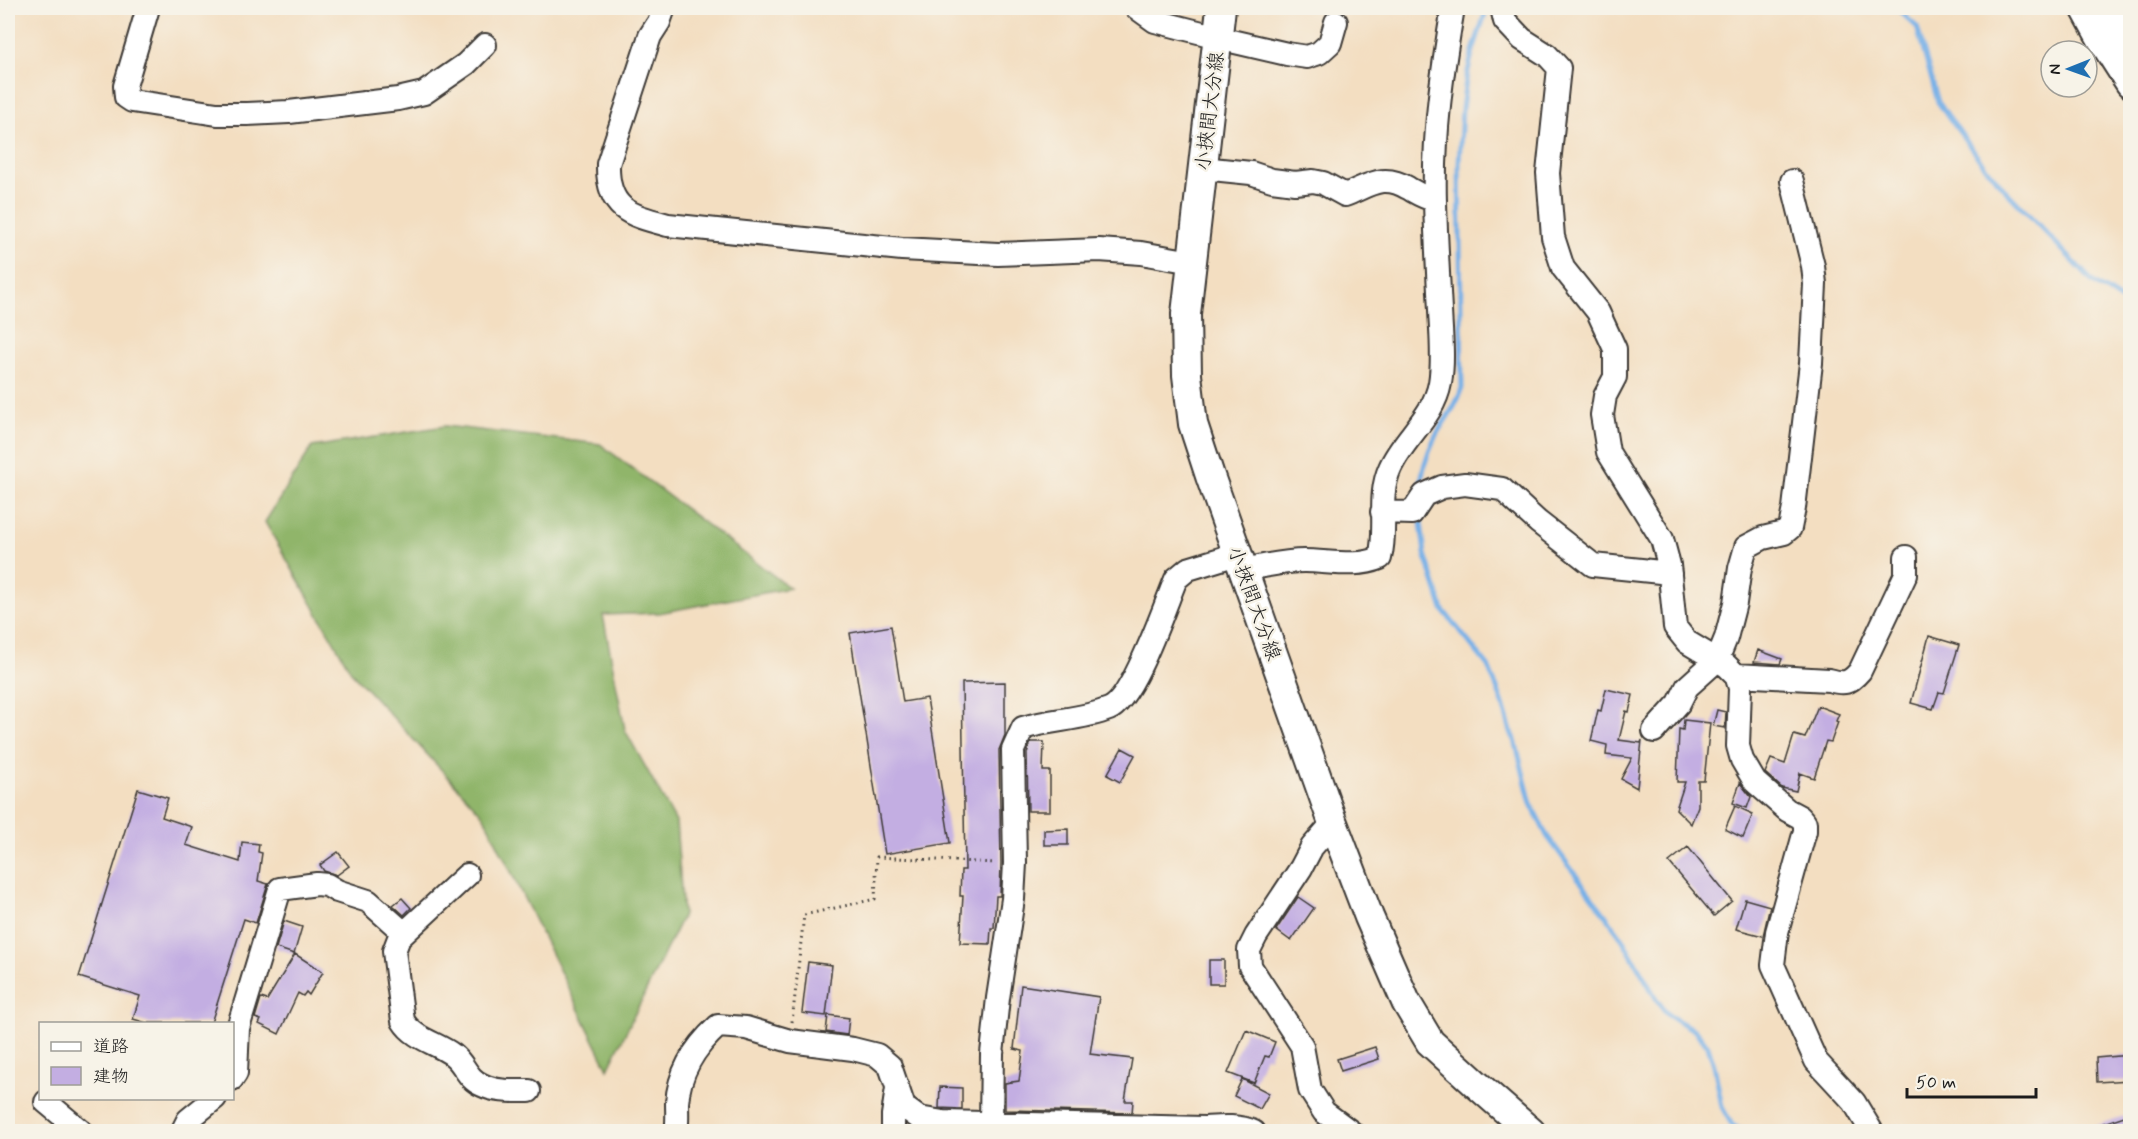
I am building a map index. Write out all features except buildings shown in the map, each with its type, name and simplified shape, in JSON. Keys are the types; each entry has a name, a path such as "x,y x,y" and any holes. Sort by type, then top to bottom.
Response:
{"main road":[{"name":"小挾間大分線","path":"1221,8 1186,314 1187,375 1193,423 1333,823 1378,939 1406,1002 1430,1042 1474,1083 1532,1131"},
{"path":"2085,8 2130,83"},
{"path":"2109,8 2130,45"}],"street":[{"path":"148,8 125,86 126,96 132,101 217,114 289,112 399,99 424,93 466,64 485,45"},
{"path":"664,8 650,36 608,164 608,178 615,201 632,216 668,225 902,249 998,254 1099,250 1141,253 1192,262"},
{"path":"1137,8 1155,21 1218,38 1307,57 1318,53 1330,42 1336,22"},
{"path":"991,1123 992,1054 1013,899 1015,864 1013,750 1023,728 1042,722 1077,718 1112,708 1127,693 1176,579 1188,570 1240,562 1371,562 1380,558 1382,495 1390,468 1434,404 1440,384 1443,356 1434,200 1435,137 1441,79 1454,8"},
{"path":"1502,8 1505,21 1522,39 1547,55 1559,68 1548,173 1553,237 1563,268 1598,312 1615,349 1615,377 1605,396 1602,415 1608,452 1662,539 1670,573 1675,627 1687,642 1718,660 1736,675 1740,688 1738,746 1742,760 1755,782 1786,810 1800,817 1805,823 1805,831 1777,932 1773,965 1815,1061 1854,1102 1872,1131"},
{"path":"1202,168 1251,173 1272,180 1295,183 1323,183 1345,195 1370,183 1388,179 1399,182 1426,198 1434,200"},
{"path":"1654,730 1679,703 1687,687 1718,660 1735,603 1740,568 1746,547 1762,538 1784,533 1790,528 1811,363 1815,284 1813,266 1792,181"},
{"path":"1382,512 1412,513 1424,495 1442,487 1465,484 1502,489 1538,522 1593,565 1670,573"},
{"path":"1736,675 1829,680 1843,684 1851,682 1860,671 1905,574 1905,557"},
{"path":"1333,823 1312,847 1301,868 1256,936 1250,950 1250,966 1302,1046 1310,1090 1324,1112 1351,1131"},
{"path":"467,875 399,938 394,951 403,1021 409,1030 456,1057 472,1079 482,1085 494,1089 529,1092"},
{"path":"234,1076 238,1028 280,889 317,884 327,885 337,891 368,901 404,933"},
{"path":"676,1131 677,1101 683,1072 698,1044 718,1026 746,1028 790,1041 877,1055 890,1066 904,1107 919,1118 943,1122 1203,1130 1237,1128 1254,1131"},
{"path":"893,1131 897,1088"},
{"path":"182,1131 188,1120 213,1100"},
{"path":"46,1102 82,1131"}],"path":[{"path":"790,1041 804,915 875,899 877,857 1015,864"}],"green space":[{"path":"445,426 600,444 790,588 659,613 603,615 625,730 676,822 683,915 608,1069 483,815 352,673 265,522 312,447"}],"waterway":[{"path":"1420,491 1423,470 1432,443 1457,401 1462,388 1459,164 1462,109 1472,54 1487,8"},
{"path":"1896,8 1917,27 1938,102 1979,159 2006,191 2093,282 2130,306"},
{"path":"1420,515 1425,554 1443,610 1488,666 1515,740 1531,804 1547,836 1620,935 1668,1015 1694,1030 1708,1046 1722,1107 1732,1125 1744,1132"}]}
